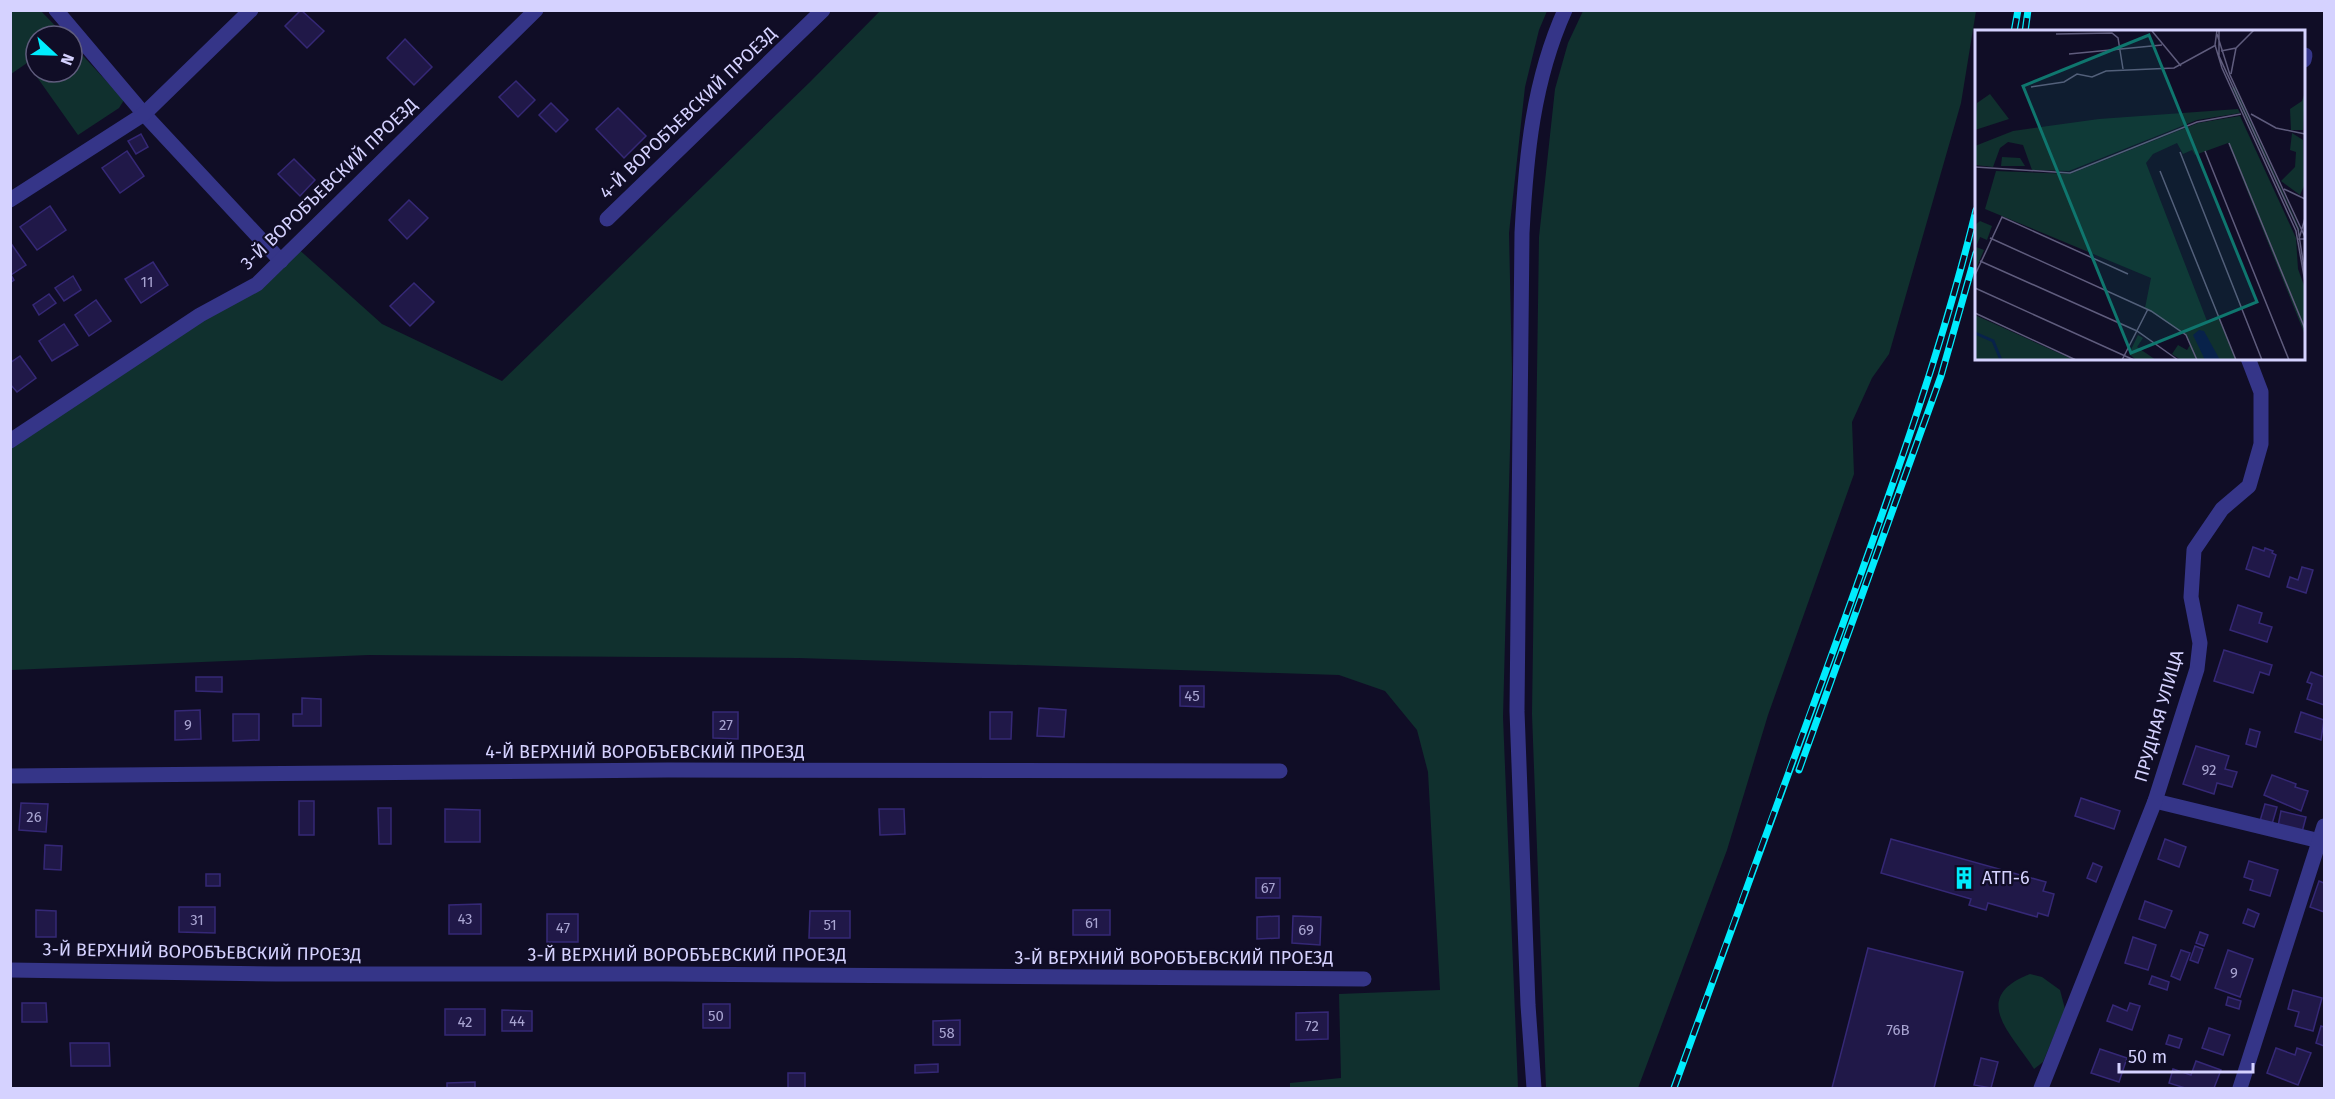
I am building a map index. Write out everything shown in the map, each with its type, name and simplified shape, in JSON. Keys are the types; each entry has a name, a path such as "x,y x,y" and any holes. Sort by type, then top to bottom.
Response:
{"street":[{"path":"56,10 144,114 282,261"},
{"path":"10,200 144,114 251,10"},
{"name":"3-Й ВОРОБЪЕВСКИЙ ПРОЕЗД","path":"10,441 200,315 257,284 536,10"},
{"name":"4-Й ВОРОБЪЕВСКИЙ ПРОЕЗД","path":"607,219 823,10"},
{"path":"1534,1089 1517,711 1522,233 1525,167 1538,89 1553,38 1565,10"},
{"name":"ПРУДНАЯ УЛИЦА","path":"2041,1089 2155,801 2196,669 2200,643 2191,597 2194,549 2222,509 2249,486 2261,444 2261,392 2249,360"},
{"name":"4-Й ВЕРХНИЙ ВОРОБЪЕВСКИЙ ПРОЕЗД","path":"10,776 668,770 1280,771"},
{"path":"2155,801 2322,841"},
{"path":"2240,1089 2325,826"},
{"name":"3-Й ВЕРХНИЙ ВОРОБЪЕВСКИЙ ПРОЕЗД","path":"10,970 276,974 1364,979"}],"green space":[{"path":"11,11 41,11 53,24 24,24 24,65 11,74"},
{"path":"880,11 1547,11 1539,30 1525,87 1509,233 1512,372 1503,717 1518,1088 1290,1088 1290,1083 1341,1078 1339,994 1440,990 1428,772 1417,730 1385,691 1339,675 799,658 368,655 11,670 11,441 257,284 295,246 382,324 502,381"},
{"path":"1583,11 1976,11 1961,103 1889,354 1872,378 1852,422 1854,474 1768,715 1727,850 1638,1088 1546,1088 1532,714 1539,237 1555,89 1568,43"},
{"path":"84,57 124,100 119,108 78,135 42,84 84,84"},
{"path":"2030,974 2042,977 2060,990 2065,1009 2043,1062 2034,1069 2007,1030 1998,1006 2002,994 2012,984"}],"building":[{"path":"301,10 324,31 307,48 285,26"},
{"path":"405,39 432,67 414,85 387,58"},
{"path":"516,81 535,100 518,117 499,97"},
{"path":"551,103 568,120 556,132 539,115"},
{"path":"618,108 646,136 624,158 596,129"},
{"path":"141,134 148,147 136,154 128,141"},
{"path":"127,151 144,176 120,193 102,168"},
{"path":"294,159 315,180 300,196 278,174"},
{"path":"409,200 428,218 407,239 389,220"},
{"path":"50,206 66,230 37,250 20,227"},
{"path":"10,242 26,265 11,275 14,280 10,283"},
{"path":"153,262 168,285 141,303 125,279"},
{"path":"73,276 81,290 64,301 55,288"},
{"path":"414,283 434,302 410,326 390,306"},
{"path":"49,294 56,303 39,315 33,305"},
{"path":"96,300 111,321 89,336 75,315"},
{"path":"64,324 78,345 52,361 39,341"},
{"path":"20,356 36,378 17,392 10,384 10,363"},
{"path":"2253,547 2264,551 2265,548 2276,555 2269,577 2246,569"},
{"path":"2302,567 2313,570 2306,593 2287,587 2290,577 2298,580"},
{"path":"2238,605 2262,613 2259,623 2272,627 2267,642 2230,630"},
{"path":"2224,650 2272,665 2269,675 2260,672 2253,693 2214,681"},
{"path":"2311,672 2324,677 2324,705 2307,699 2312,684 2307,682"},
{"path":"196,677 222,677 222,692 196,691"},
{"path":"1180,686 1204,686 1204,707 1180,706"},
{"path":"302,698 321,699 321,726 293,726 293,714 302,714"},
{"path":"1039,708 1066,710 1064,737 1037,736"},
{"path":"200,710 201,739 175,740 175,711"},
{"path":"713,712 738,712 738,739 713,738"},
{"path":"990,712 1012,712 1011,739 990,739"},
{"path":"2301,712 2324,720 2321,740 2295,732"},
{"path":"233,714 259,714 259,740 233,741"},
{"path":"2250,729 2260,732 2256,747 2246,744"},
{"path":"2196,746 2229,756 2225,769 2237,772 2232,787 2217,783 2214,794 2183,784"},
{"path":"2272,775 2308,791 2301,811 2264,795"},
{"path":"2081,798 2120,811 2114,829 2075,816"},
{"path":"299,801 314,801 314,835 299,835"},
{"path":"21,803 48,804 46,832 19,830"},
{"path":"2265,804 2277,807 2272,824 2260,821"},
{"path":"378,808 391,808 391,844 379,844"},
{"path":"445,809 480,810 480,842 445,842"},
{"path":"879,809 904,809 905,834 880,835"},
{"path":"2281,811 2306,817 2302,832 2278,826"},
{"name":"АТП-6","path":"1891,839 2046,882 2043,891 2054,894 2048,916 2038,913 2037,917 1988,903 1986,910 1969,905 1971,899 1881,873"},
{"path":"2165,839 2186,847 2179,867 2158,859"},
{"path":"45,845 62,846 61,870 44,869"},
{"path":"2249,861 2278,870 2270,896 2250,890 2253,880 2244,877"},
{"path":"2093,863 2102,867 2096,882 2087,878"},
{"path":"206,874 220,874 220,886 206,886"},
{"path":"1256,878 1280,878 1280,898 1256,898"},
{"path":"2319,881 2324,883 2324,912 2310,907"},
{"path":"2145,901 2172,911 2165,928 2139,919"},
{"path":"481,904 481,934 449,934 449,905"},
{"path":"179,907 215,907 215,933 179,932"},
{"path":"2248,909 2259,914 2254,927 2243,923"},
{"path":"36,910 56,911 56,937 36,937"},
{"path":"1073,910 1110,910 1110,935 1073,935"},
{"path":"810,911 850,911 850,938 809,938"},
{"path":"547,914 578,914 578,942 547,942"},
{"path":"1279,916 1279,938 1257,939 1257,917"},
{"path":"1293,916 1321,917 1320,945 1292,943"},
{"path":"2200,932 2208,935 2204,946 2196,943"},
{"path":"2133,937 2156,945 2148,970 2125,963"},
{"path":"2195,946 2203,949 2198,963 2190,960"},
{"path":"1868,948 1963,972 1934,1088 1832,1088"},
{"path":"2181,950 2190,953 2180,980 2171,976"},
{"path":"2228,950 2253,959 2240,997 2215,988"},
{"path":"2152,976 2169,982 2167,990 2149,984"},
{"path":"2293,990 2322,998 2313,1031 2295,1026 2299,1012 2288,1009"},
{"path":"2228,997 2241,1001 2239,1009 2226,1005"},
{"path":"22,1003 46,1003 47,1022 22,1022"},
{"path":"2130,1003 2140,1006 2132,1030 2107,1021 2113,1005 2127,1011"},
{"path":"703,1004 730,1004 730,1028 703,1028"},
{"path":"445,1009 485,1009 485,1035 445,1035"},
{"path":"502,1010 532,1011 532,1031 502,1031"},
{"path":"1328,1012 1328,1039 1296,1040 1296,1013"},
{"path":"960,1020 960,1045 933,1045 933,1021"},
{"path":"2321,1026 2324,1027 2324,1046 2316,1043"},
{"path":"2209,1028 2230,1035 2223,1055 2202,1048"},
{"path":"2169,1035 2182,1039 2179,1048 2166,1044"},
{"path":"70,1043 109,1043 110,1066 71,1066"},
{"path":"2276,1048 2295,1055 2297,1048 2311,1053 2298,1085 2267,1073"},
{"path":"2100,1049 2127,1058 2119,1082 2091,1073"},
{"path":"1981,1058 1998,1062 1991,1088 1974,1085"},
{"path":"2196,1061 2221,1070 2214,1088 2185,1088 2169,1083 2173,1069 2191,1075"},
{"path":"938,1064 938,1072 915,1073 915,1065"},
{"path":"788,1073 805,1073 805,1088 788,1088"},
{"path":"475,1082 475,1088 447,1088 447,1083"}],"railway":[{"path":"2014,30 2018,10"},
{"path":"2025,30 2028,10"},
{"path":"1674,1088 1896,475 1931,370 1975,214"},
{"path":"1799,770 1941,376 1975,257"}],"place":[{"name":"АТП-6","path":"1964,878"}]}
